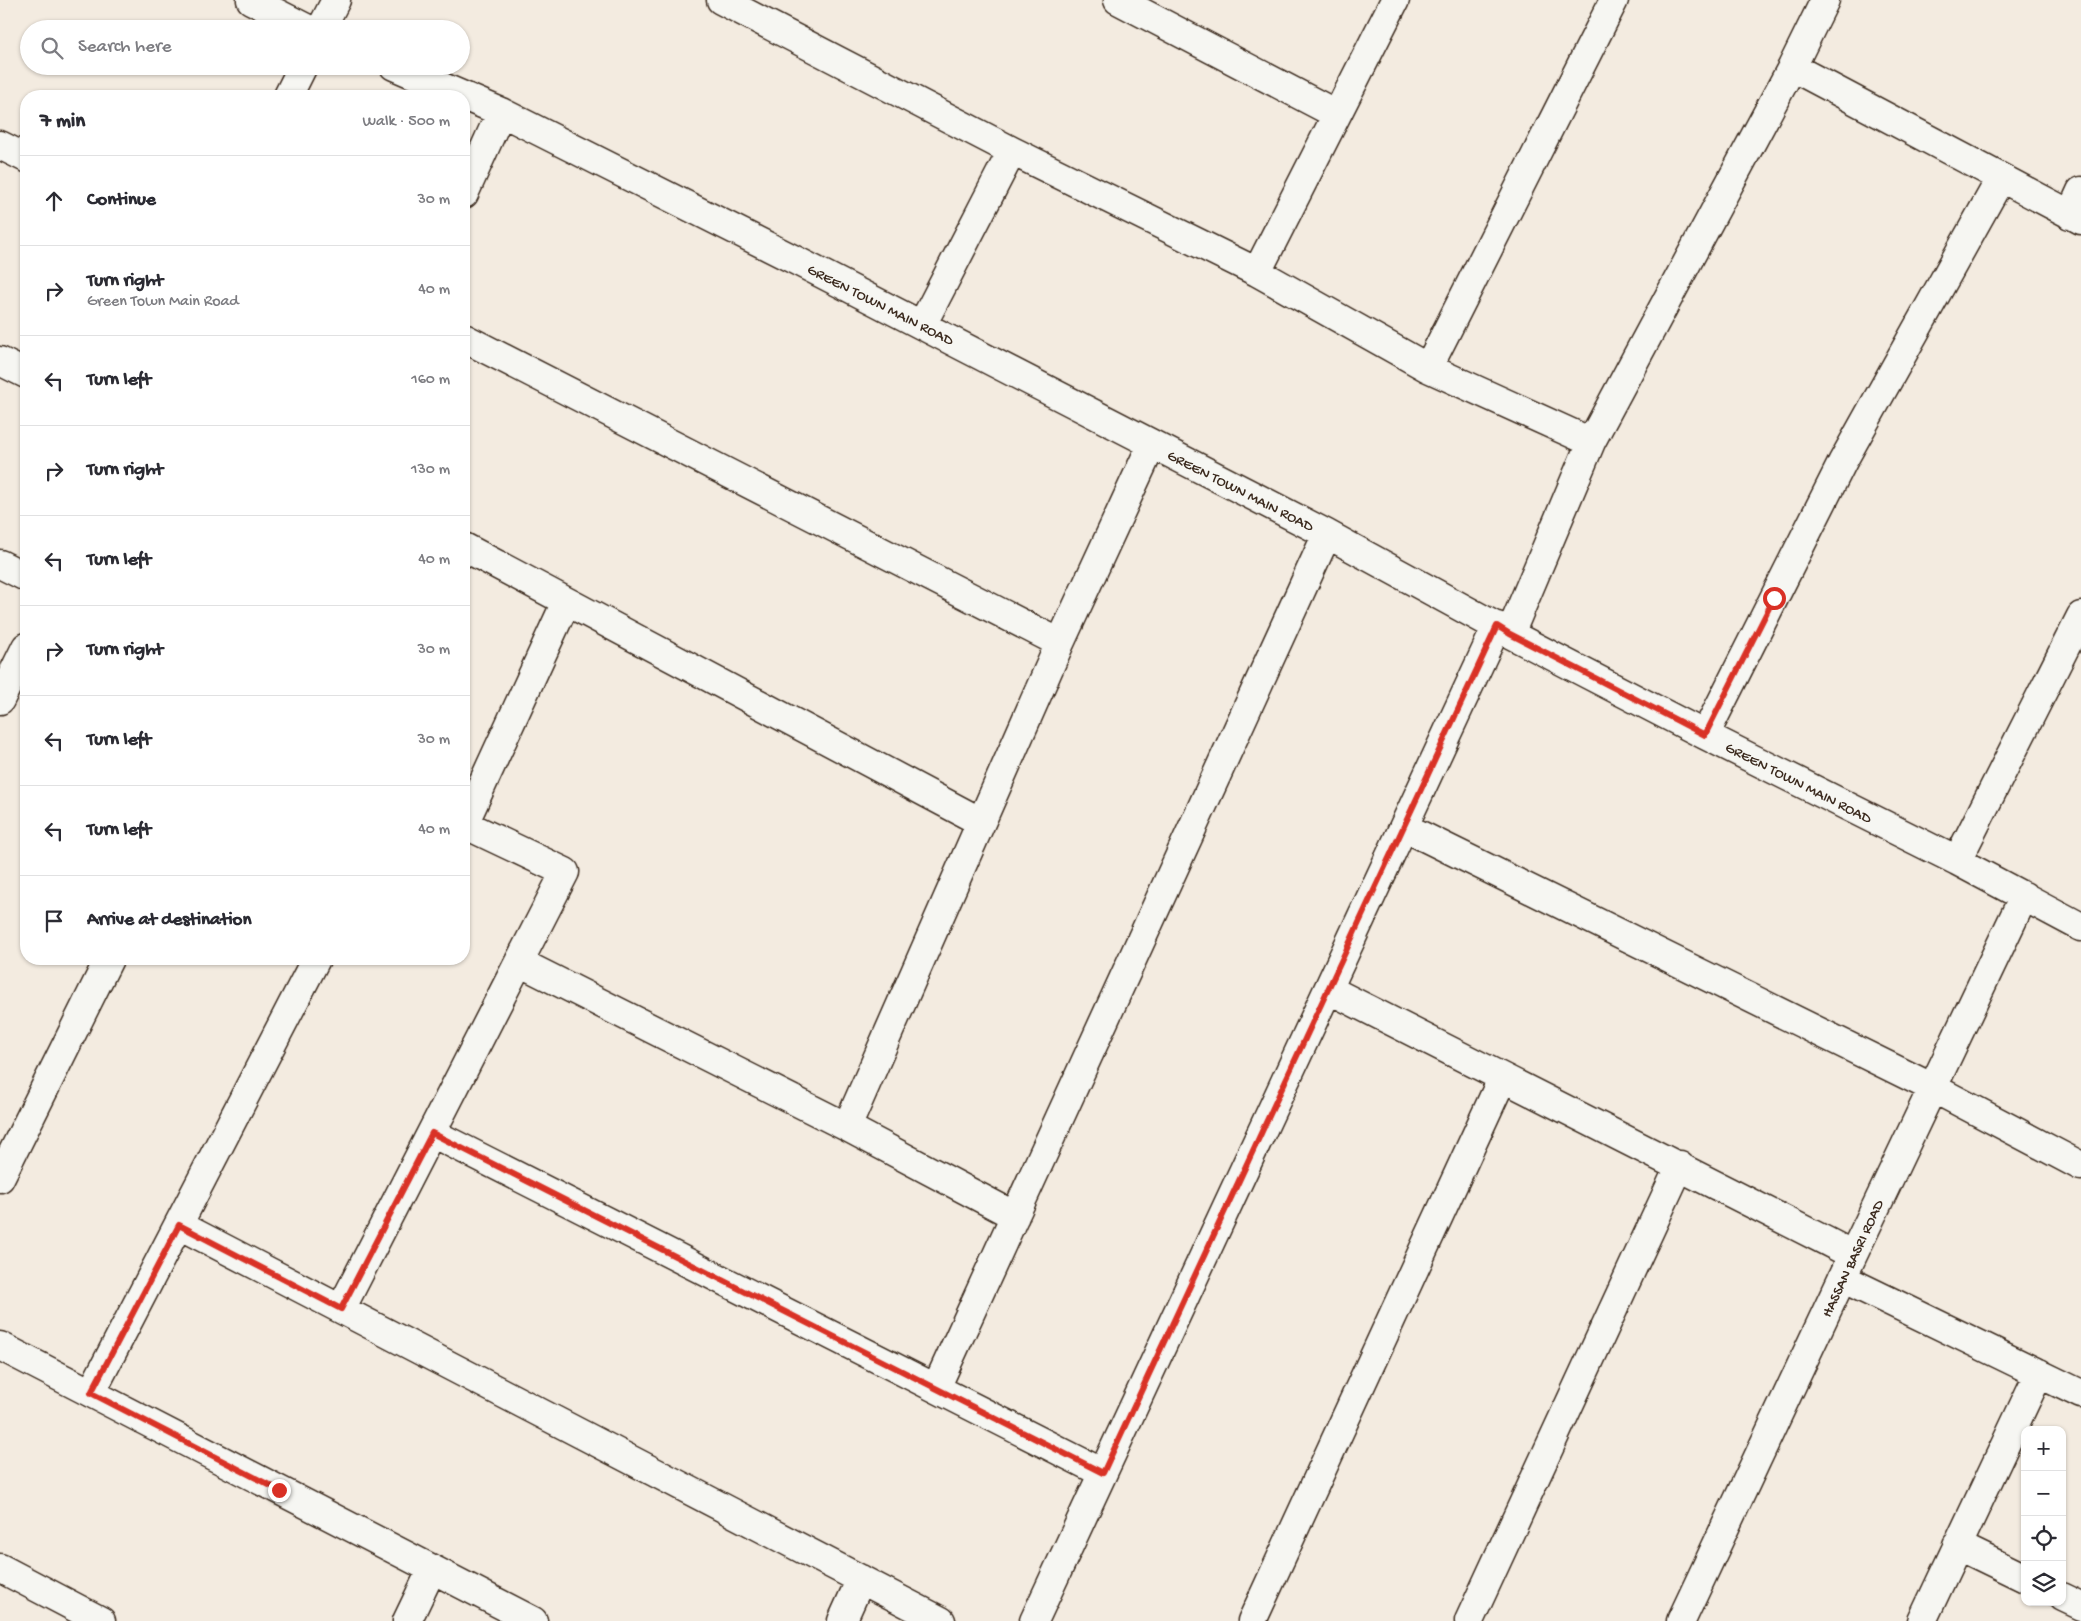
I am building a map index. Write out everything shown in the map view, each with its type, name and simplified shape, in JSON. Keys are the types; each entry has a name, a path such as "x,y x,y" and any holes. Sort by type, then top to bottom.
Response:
{"street":[{"path":"251,0 290,20"},
{"path":"326,20 336,0"},
{"path":"721,0 1012,151 1256,272 1428,368 1591,442"},
{"path":"1118,0 1336,114"},
{"path":"1256,272 1395,0"},
{"path":"1428,368 1614,0"},
{"path":"1034,1621 1404,827 1504,630 1591,442 1792,66 1825,0"},
{"path":"1792,66 2001,178 2078,209"},
{"path":"291,90 298,75"},
{"name":"GREEN TOWN MAIN ROAD","path":"415,75 450,90"},
{"name":"GREEN TOWN MAIN ROAD","path":"470,99 501,112 922,325 1326,534 1705,735 1957,861 2081,926"},
{"path":"470,181 501,112"},
{"path":"0,145 20,155"},
{"path":"922,325 1012,151"},
{"path":"1705,735 1843,461 2001,178"},
{"path":"470,341 1060,643"},
{"path":"0,361 20,371"},
{"path":"847,1127 1060,643 1152,444"},
{"path":"936,1388 1326,534"},
{"path":"470,550 981,822"},
{"path":"0,564 20,574"},
{"path":"470,811 566,602"},
{"path":"1957,861 2081,616"},
{"path":"0,700 20,659"},
{"path":"341,1309 565,872 470,827"},
{"path":"1404,827 1933,1088 2081,1166"},
{"name":"HASSAN BASRI ROAD","path":"1681,1621 2024,896"},
{"path":"518,962 847,1127 1015,1216"},
{"path":"0,1178 107,965"},
{"path":"91,1393 313,965"},
{"path":"1328,989 1502,1079 1680,1165 1848,1266 2039,1373 2081,1394"},
{"path":"1252,1621 1502,1079"},
{"path":"432,1133 1103,1473"},
{"path":"1469,1621 1680,1165"},
{"path":"179,1225 941,1621"},
{"path":"0,1346 532,1621"},
{"path":"1922,1621 2039,1373"},
{"path":"1957,1546 2021,1576"},
{"path":"0,1568 101,1621"},
{"path":"407,1621 432,1569"},
{"path":"842,1621 861,1579"},
{"path":"2066,1599 2081,1606"}],"route":[{"path":"279,1490 91,1393 179,1225 341,1309 432,1133 1103,1473 1497,626 1705,735 1774,598"}]}
